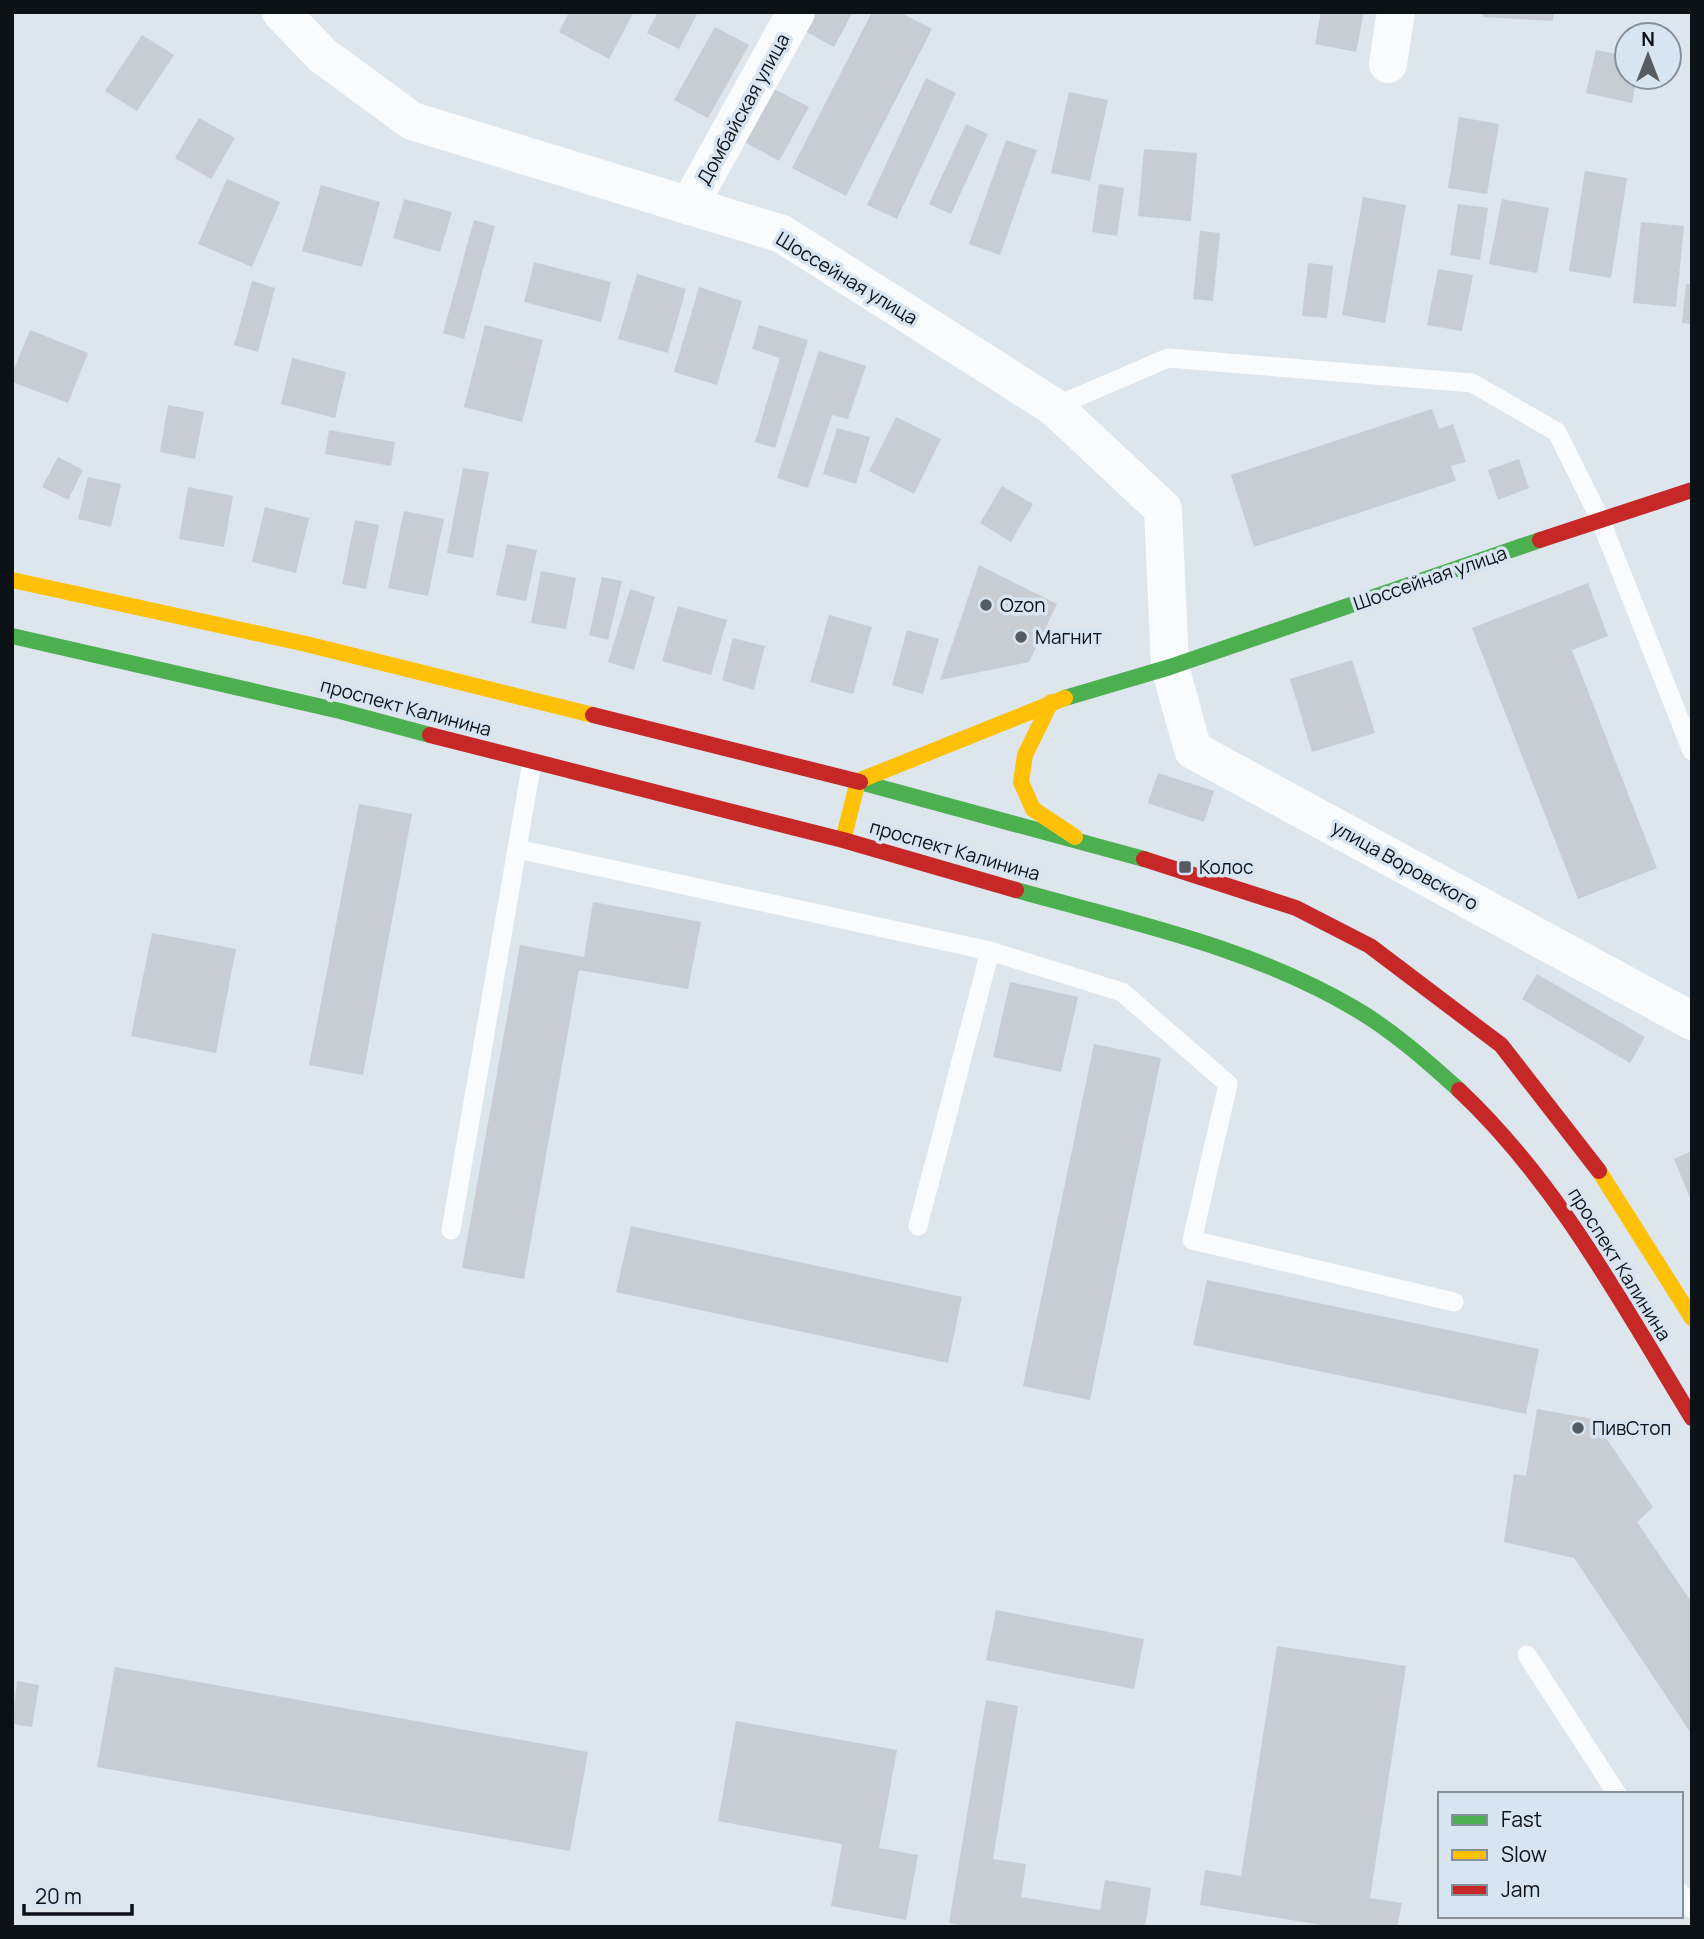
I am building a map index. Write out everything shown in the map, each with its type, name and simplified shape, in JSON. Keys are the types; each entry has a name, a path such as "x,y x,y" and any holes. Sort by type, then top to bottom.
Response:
{"main road":[{"name":"Шоссейная улица","path":"858,780 1051,702 1170,667 1692,490"},
{"name":"проспект Калинина","path":"12,580 306,644 858,780 1171,866 1296,908 1370,946 1428,987 1501,1045 1590,1156 1692,1318"},
{"name":"проспект Калинина","path":"12,636 340,711 843,840 1178,936 1268,965 1354,1009 1429,1062 1490,1119 1563,1209 1692,1418"},
{"name":"проспект Калинина","path":"1051,702 1025,755 1021,782 1032,809 1083,842"},
{"path":"843,840 858,780"}],"street":[{"name":"Шоссейная улица","path":"281,12 323,55 412,121 782,234 1054,407 1163,509 1170,667"},
{"name":"Домбайская улица","path":"689,206 796,12"},
{"path":"1388,64 1396,12"},
{"name":"улица Воровского","path":"1170,667 1193,750 1692,1021"}],"lane":[{"path":"1054,407 1168,358 1472,383 1557,432 1600,519 1692,751"},
{"path":"451,1230 532,762"},
{"path":"517,849 989,951 1122,992 1228,1084 1192,1240 1454,1301"},
{"path":"918,1226 989,951"},
{"path":"1527,1655 1616,1792"}],"building":[{"path":"569,12 634,12 609,59 559,32"},
{"path":"658,12 698,12 679,49 647,33"},
{"path":"815,12 853,12 834,47 805,31"},
{"path":"872,12 899,12 932,29 846,196 792,168"},
{"path":"1321,12 1364,12 1356,52 1315,44"},
{"path":"1484,12 1554,12 1553,21 1483,17"},
{"path":"715,27 749,45 708,118 674,100"},
{"path":"142,35 174,55 137,111 105,91"},
{"path":"1596,50 1613,53 1613,91 1634,91 1632,103 1586,93"},
{"path":"926,78 956,93 897,219 867,205"},
{"path":"772,88 809,107 779,161 743,141"},
{"path":"1069,92 1108,100 1090,181 1051,173"},
{"path":"1459,117 1499,124 1487,194 1448,188"},
{"path":"199,118 235,138 211,179 175,158"},
{"path":"966,124 988,134 951,214 929,204"},
{"path":"1006,140 1037,150 1000,255 969,244"},
{"path":"1144,149 1197,153 1191,221 1138,216"},
{"path":"1585,171 1627,178 1611,278 1569,271"},
{"path":"227,179 280,202 252,267 198,244"},
{"path":"1099,184 1124,188 1117,236 1092,232"},
{"path":"321,185 380,202 362,267 302,251"},
{"path":"1363,197 1406,205 1385,323 1342,315"},
{"path":"404,199 452,212 440,252 393,238"},
{"path":"1502,199 1549,208 1537,273 1489,264"},
{"path":"1458,204 1488,208 1480,260 1450,255"},
{"path":"474,220 495,226 464,339 443,333"},
{"path":"1641,222 1684,226 1676,307 1633,303"},
{"path":"1200,231 1220,233 1213,301 1193,299"},
{"path":"534,262 611,282 601,322 524,302"},
{"path":"1308,263 1333,266 1327,318 1302,316"},
{"path":"1438,269 1473,275 1462,331 1427,325"},
{"path":"637,274 686,289 668,353 618,339"},
{"path":"252,281 275,288 258,352 234,345"},
{"path":"1686,284 1692,284 1692,324 1682,323"},
{"path":"699,287 742,301 717,385 674,372"},
{"path":"485,325 543,340 522,422 464,407"},
{"path":"759,325 808,340 775,448 755,442 780,358 752,349"},
{"path":"30,330 88,353 68,403 12,382 12,374"},
{"path":"819,351 866,366 848,419 832,415 808,488 777,478"},
{"path":"292,358 346,372 335,418 281,404"},
{"path":"168,405 204,412 195,459 160,452"},
{"path":"1432,409 1439,429 1453,424 1466,462 1451,466 1456,481 1254,547 1231,475"},
{"path":"896,417 941,439 914,494 869,471"},
{"path":"837,428 870,437 856,484 823,474"},
{"path":"329,430 395,442 391,466 325,454"},
{"path":"58,457 83,470 68,500 42,487"},
{"path":"1519,459 1529,488 1498,500 1488,470"},
{"path":"463,468 489,472 473,558 447,553"},
{"path":"88,477 121,484 111,527 78,519"},
{"path":"1002,486 1033,504 1011,542 980,523"},
{"path":"188,487 233,496 224,547 179,539"},
{"path":"265,507 309,518 296,573 252,562"},
{"path":"404,511 444,519 428,596 388,588"},
{"path":"355,520 379,525 366,589 342,584"},
{"path":"507,544 537,550 526,601 496,595"},
{"path":"979,565 1057,604 1029,662 940,680"},
{"path":"541,571 576,578 566,629 531,623"},
{"path":"602,577 622,581 608,640 589,635"},
{"path":"1588,583 1608,636 1572,650 1657,868 1578,899 1472,628"},
{"path":"630,589 655,597 634,670 608,662"},
{"path":"678,606 727,620 711,675 662,661"},
{"path":"829,615 872,627 853,694 810,682"},
{"path":"907,630 939,639 923,694 892,685"},
{"path":"733,638 765,646 754,690 722,680"},
{"path":"1352,660 1375,733 1312,752 1290,679"},
{"path":"1158,773 1214,791 1204,822 1148,803"},
{"path":"359,804 412,814 363,1075 309,1065"},
{"path":"593,902 701,922 688,989 579,970 524,1279 462,1268 520,945 584,957"},
{"path":"152,933 236,949 216,1053 131,1036"},
{"path":"1537,974 1645,1037 1630,1063 1522,999"},
{"path":"1010,982 1078,997 1061,1072 993,1057"},
{"path":"1094,1044 1161,1058 1090,1400 1023,1386"},
{"path":"1692,1151 1692,1203 1674,1159"},
{"path":"631,1226 962,1297 948,1363 616,1292"},
{"path":"1207,1280 1539,1349 1526,1414 1193,1345"},
{"path":"1537,1409 1593,1419 1653,1507 1637,1522 1692,1603 1692,1735 1574,1558 1504,1542 1514,1474 1526,1476"},
{"path":"996,1610 1144,1639 1134,1689 986,1660"},
{"path":"1277,1646 1406,1666 1370,1898 1402,1903 1397,1927 1333,1927 1200,1905 1205,1870 1241,1876"},
{"path":"115,1667 588,1752 570,1851 97,1767"},
{"path":"17,1681 39,1685 32,1727 12,1724"},
{"path":"986,1700 1018,1706 993,1859 1026,1864 1021,1897 1100,1910 1105,1880 1151,1888 1145,1927 970,1927 949,1923"},
{"path":"736,1721 897,1750 879,1848 918,1855 906,1920 831,1906 842,1844 718,1821"}],"traffic: fast":[{"path":"1065,698 1170,667 1540,540"},
{"path":"12,636 340,711 430,735"},
{"path":"860,782 1144,859"},
{"path":"1016,890 1146,925 1274,968 1315,987 1382,1026 1459,1090"}],"traffic: slow":[{"path":"12,580 306,644 593,715"},
{"path":"843,840 858,781 1065,698"},
{"path":"1051,702 1025,755 1021,782 1033,809 1075,837"},
{"path":"1599,1171 1692,1318"}],"traffic: jam":[{"path":"1540,540 1692,490"},
{"path":"593,715 860,782"},
{"path":"430,735 843,840 1016,890"},
{"path":"1144,859 1296,908 1370,946 1501,1045 1599,1171"},
{"path":"1459,1090 1495,1126 1558,1205 1614,1289 1692,1418"}],"place":[{"name":"Ozon","path":"986,605"},
{"name":"Магнит","path":"1021,637"},
{"name":"Колос","path":"1185,867"},
{"name":"ПивСтоп","path":"1578,1428"}]}
